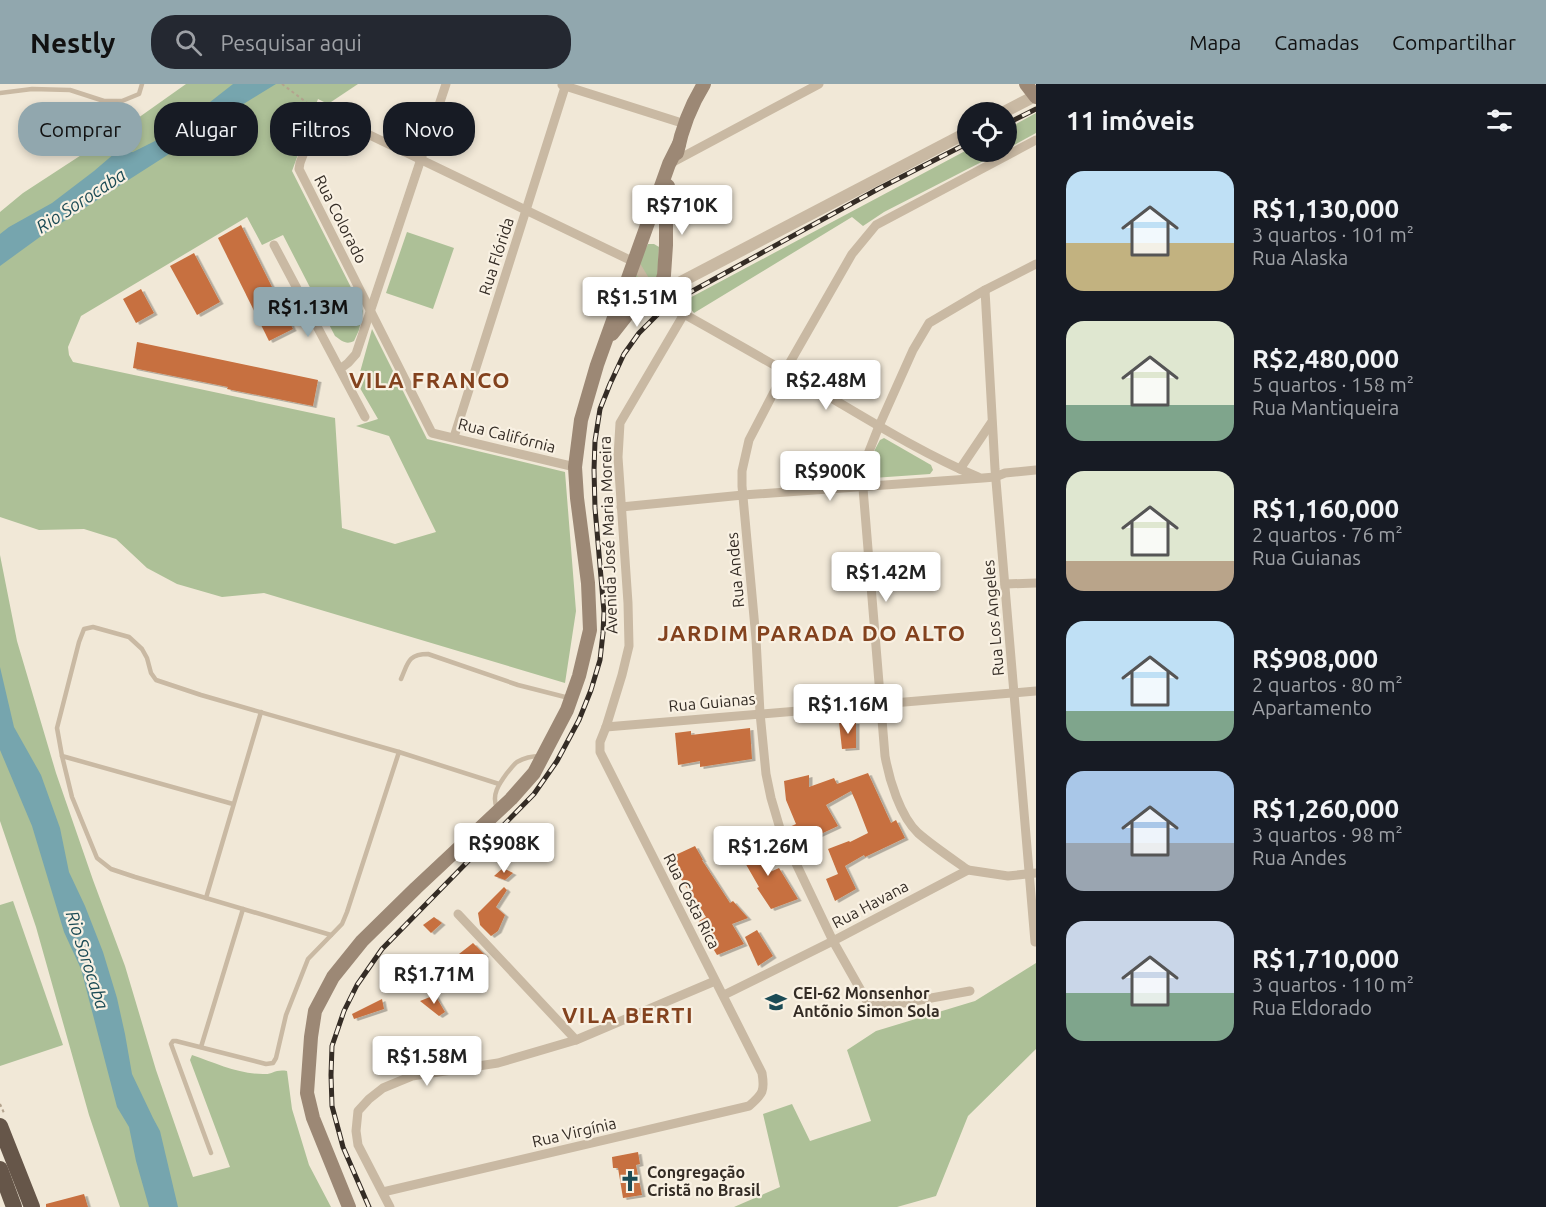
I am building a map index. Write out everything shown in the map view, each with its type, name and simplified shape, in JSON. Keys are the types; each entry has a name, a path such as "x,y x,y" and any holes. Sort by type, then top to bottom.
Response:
{"highway":[{"path":"0,1126 32,1207"},
{"path":"0,1169 15,1207"}],"main road":[{"path":"349,1207 313,1118 307,1093 315,1011 333,977 362,941 511,799 534,773 567,710 579,676 590,630 588,583 575,467 581,420 606,342 679,144 684,124 704,84"},
{"path":"1026,84 1036,97"},
{"path":"606,342 630,311 654,296 661,285 666,250 666,204 672,162"},
{"path":"641,244 655,240 666,250"}],"street":[{"path":"340,369 356,354 446,84"},
{"path":"672,162 819,84"},
{"path":"564,85 684,124"},
{"name":"Rua Flórida","path":"454,437 564,85"},
{"path":"1017,106 1036,97"},
{"path":"371,135 634,262 660,305 684,314 879,426 960,469 983,478"},
{"path":"654,296 957,138"},
{"name":"Rua Andes","path":"970,991 887,1005 868,1003 833,941 781,832 768,782 760,713 742,471 749,440 785,371 852,254 876,225 1036,140"},
{"name":"Rua Colorado","path":"303,156 299,170 432,433"},
{"path":"274,245 365,417"},
{"path":"1033,873 1008,876 968,870 916,832 902,809 889,780 880,704 862,476 879,426 913,350 929,323 985,290 1036,264"},
{"name":"Rua Los Angeles","path":"985,290 995,477 1014,694 1033,873 1035,942"},
{"name":"Avenida José Maria Moreira","path":"606,727 629,646 618,456 620,423 684,314"},
{"path":"960,469 991,423"},
{"name":"Rua Califórnia","path":"432,433 575,467"},
{"path":"621,507 743,495 995,477 1005,473 1036,470"},
{"path":"1005,584 1036,582"},
{"name":"Rua Guianas","path":"606,727 1036,691"},
{"name":"Rua Costa Rica","path":"606,727 600,742 600,752 762,1073 765,1087"},
{"name":"Rua Havana","path":"723,995 833,941 968,870"},
{"path":"458,914 576,1040"},
{"path":"390,1207 358,1145 356,1131 358,1111 383,1088 412,1076 498,1063 576,1040 715,981"},
{"name":"Rua Virgínia","path":"382,1192 749,1106 760,1097 765,1087"}],"lane":[{"path":"0,93 32,89 70,90 104,100 122,101 139,94 142,84"},
{"path":"331,935 111,869 97,858 72,797 57,728 84,629 93,627 129,637 142,649 156,680 499,784"},
{"path":"401,679 410,658 418,654 428,654 518,686 571,698"},
{"path":"206,898 261,712"},
{"path":"210,1153 171,1044 176,1041 266,1064 273,1063 286,1015 308,959 342,924 347,912 399,752"},
{"path":"62,756 234,804"},
{"path":"498,811 494,802 499,784 515,763 531,756 544,756"},
{"path":"201,1047 243,909"}],"path":[{"path":"282,84 305,102"}],"green space":[{"path":"186,84 358,84 331,102 318,99 317,102 270,102 270,156 297,156 292,171 363,311 359,330 354,341 349,343 335,336 283,235 262,245 247,217 81,316 68,347 73,362 335,418 342,528 395,544 436,532 389,436 356,426 378,419 357,383 372,329 427,439 565,472 576,611 565,683 264,593 222,597 177,584 147,568 116,539 84,529 39,530 0,517 0,212 23,193 80,156 142,156 142,115 154,107 154,156 258,156 258,102 161,102"},
{"path":"1036,113 1036,133 1017,143 1017,123"},
{"path":"957,155 957,162 982,162 884,212 863,226 852,217 694,313 684,301"},
{"path":"407,232 454,248 433,309 386,293"},
{"path":"648,244 659,247 657,282 653,291 614,323 639,261"},
{"path":"884,438 931,465 933,470 930,474 873,478 870,475 872,455 880,440"},
{"path":"0,555 17,641 56,773 125,966 156,1070 193,1177 230,1167 190,1060 192,1055 227,1068 254,1074 287,1071 292,1109 309,1165 331,1207 120,1207 89,1115 36,927 0,821"},
{"path":"13,901 63,1045 0,1066 0,905"},
{"path":"1036,963 1036,1049 968,1116 936,1196 897,1207 734,1207 780,1187 763,1114 792,1104 810,1141 871,1121 847,1050 876,1031 975,1001"}],"water":[{"name":"Rio Sorocaba","path":"233,84 276,84 247,102 210,102"},
{"name":"Rio Sorocaba","path":"154,142 154,156 166,156 44,234 0,266 0,234 52,203 112,156 142,156 142,148"},
{"name":"Rio Sorocaba","path":"0,667 14,727 41,775 60,828 69,872 103,952 117,998 132,1074 160,1131 178,1207 149,1207 129,1127 117,1107 81,969 64,932 32,826 0,750"}],"building":[{"path":"241,225 293,329 269,341 218,238"},
{"path":"194,253 220,302 197,315 170,266"},
{"path":"141,289 154,313 136,323 123,299"},
{"path":"137,342 318,380 313,406 133,368"},
{"path":"839,722 856,722 856,748 842,749"},
{"path":"750,728 752,759 700,767 700,761 678,765 675,733 691,731 691,735"},
{"path":"868,773 891,823 896,820 905,838 865,857 864,855 845,866 856,889 835,901 826,879 838,874 828,849 868,833 856,802 851,791 826,805 838,826 797,845 787,828 796,824 786,800 784,781 809,775 809,787 834,778 837,784"},
{"path":"766,843 775,856 765,861 770,872 779,868 798,899 771,909 757,888 759,887 740,854"},
{"path":"695,846 730,903 733,901 748,918 732,924 744,944 717,955 709,942 712,941 699,921 706,917 669,858"},
{"path":"503,868 513,873 505,880 494,876"},
{"path":"504,887 507,890 496,907 505,915 498,931 491,936 480,925 478,913"},
{"path":"434,917 442,923 431,933 423,925"},
{"path":"757,930 773,956 758,966 745,937"},
{"path":"473,943 485,955 470,967 459,954"},
{"path":"435,995 445,1012 439,1016 420,1001"},
{"path":"382,999 384,1009 354,1019 352,1014"},
{"name":"Congregação Cristã no Brasil","path":"638,1152 640,1164 636,1165 642,1195 623,1198 618,1168 613,1168 612,1157"},
{"path":"84,1194 88,1207 46,1207 46,1204"}],"railway":[{"path":"1017,118 1036,109"},
{"path":"369,1207 343,1147 332,1106 332,1046 344,1011 357,985 382,949 534,794 557,761 579,720 600,660 603,633 604,612 595,508 595,441 600,409 624,354 639,333 658,314 687,294 878,189 957,149"}],"place":[{"name":"CEI-62 Monsenhor Antõnio Simon Sola","path":"776,1002"},
{"name":"Congregação Cristã no Brasil","path":"630,1181"}],"district":[{"name":"VILA FRANCO","path":"430,380"},
{"name":"JARDIM PARADA DO ALTO","path":"812,633"},
{"name":"VILA BERTI","path":"628,1015"}]}
